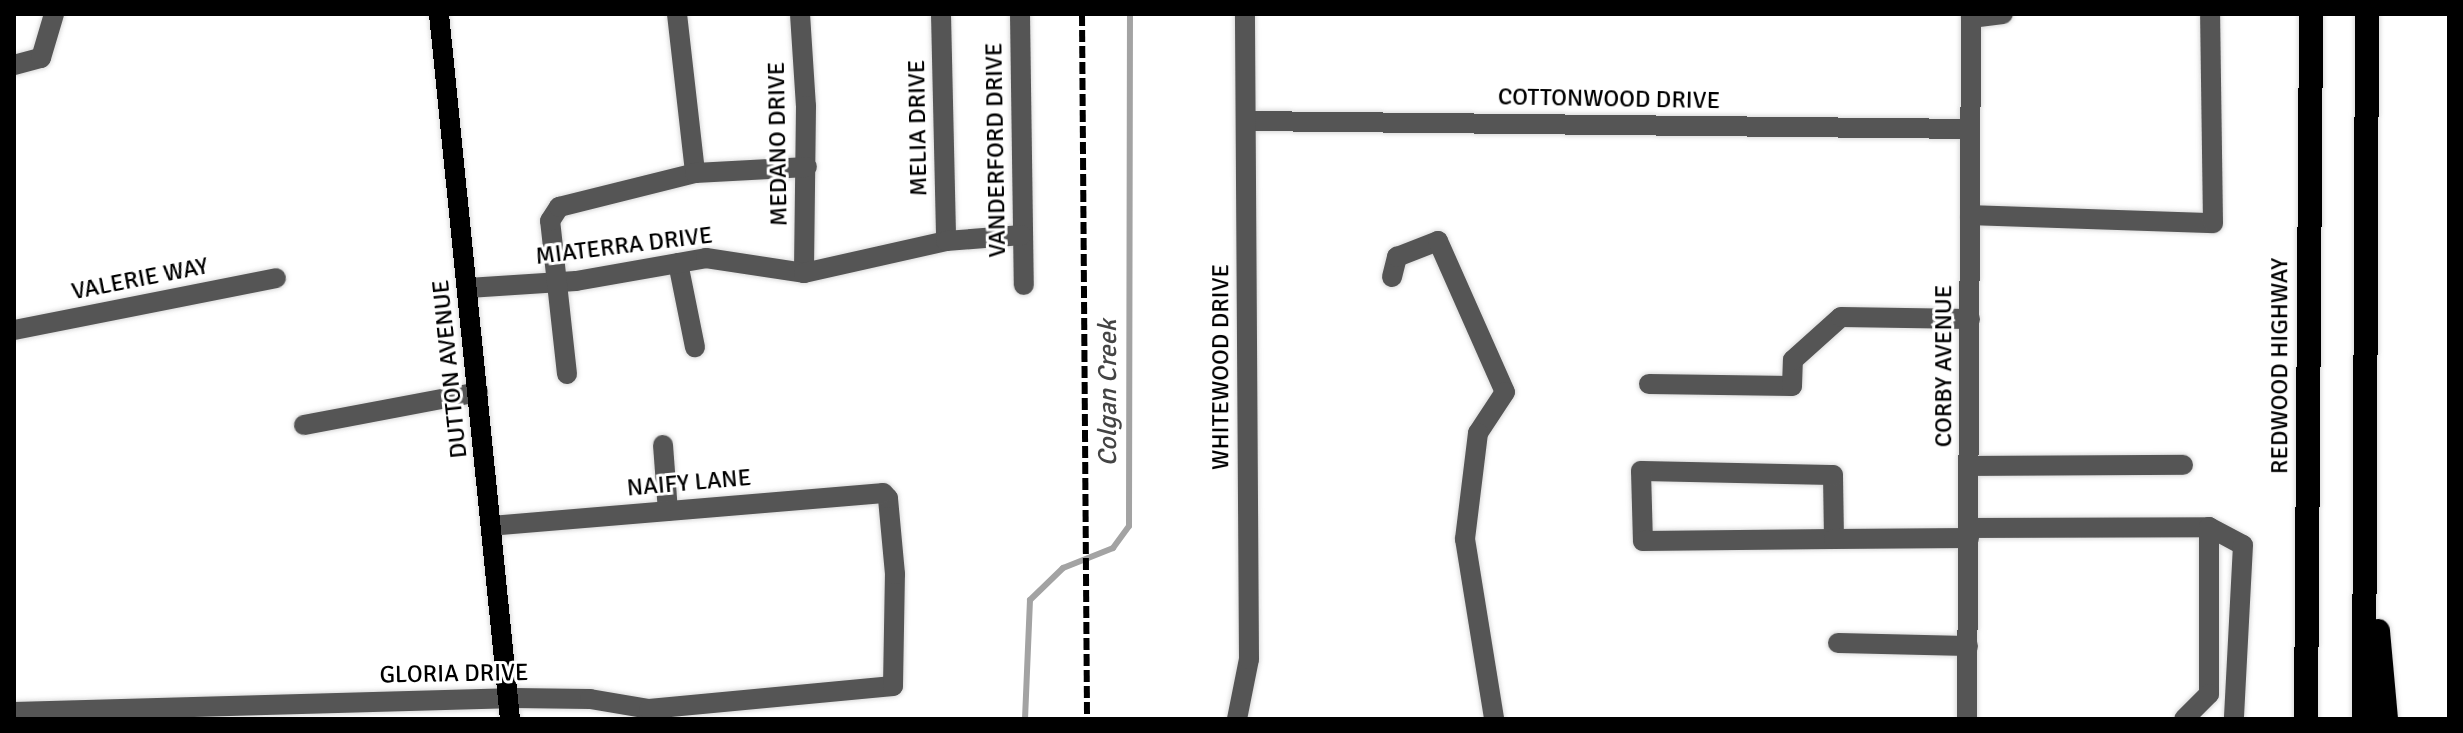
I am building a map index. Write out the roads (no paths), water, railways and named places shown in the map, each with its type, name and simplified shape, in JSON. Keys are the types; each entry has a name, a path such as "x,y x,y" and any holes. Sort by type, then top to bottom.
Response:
{"highway":[{"name":"REDWOOD HIGHWAY","path":"2306,719 2311,14"},
{"path":"2364,719 2367,14"},
{"path":"2366,474 2386,719"},
{"path":"2293,719 2306,623"}],"main road":[{"name":"DUTTON AVENUE","path":"439,14 510,719"}],"street":[{"path":"14,65 41,58 54,14"},
{"path":"677,14 695,173"},
{"name":"MEDANO DRIVE","path":"800,14 807,167 804,273"},
{"name":"MELIA DRIVE","path":"941,14 946,241"},
{"name":"VANDERFORD DRIVE","path":"1020,14 1024,285"},
{"name":"WHITEWOOD DRIVE","path":"1237,719 1249,659 1245,14"},
{"path":"1971,16 2003,14"},
{"path":"1970,215 2213,223 2210,14"},
{"name":"CORBY AVENUE","path":"1967,719 1971,16"},
{"name":"COTTONWOOD DRIVE","path":"1246,121 1970,129"},
{"path":"567,374 550,221 559,207 695,173 807,167"},
{"name":"MIATERRA DRIVE","path":"468,288 555,282 716,258 804,273 946,241 1022,235"},
{"path":"1392,277 1397,257 1438,241 1505,392 1478,433 1465,539 1494,719"},
{"path":"678,263 695,347"},
{"name":"VALERIE WAY","path":"14,330 276,278"},
{"path":"1649,384 1792,386 1793,360 1841,317 1970,319"},
{"path":"304,425 478,392"},
{"path":"663,445 668,511"},
{"path":"1970,466 2183,465"},
{"path":"1834,539 1833,475 1641,471 1643,541 1834,539 2209,527 2243,545 2234,719"},
{"name":"NAIFY LANE","path":"492,526 883,493 888,498 895,574 893,686"},
{"path":"2184,719 2209,694 2209,527"},
{"path":"1838,643 1968,646"},
{"name":"GLORIA DRIVE","path":"14,712 508,698 590,699 649,709 893,686"}],"waterway":[{"name":"Colgan Creek","path":"1025,719 1030,600 1063,568 1113,548 1129,526 1130,14"}],"railway":[{"path":"1082,14 1087,719"}]}
